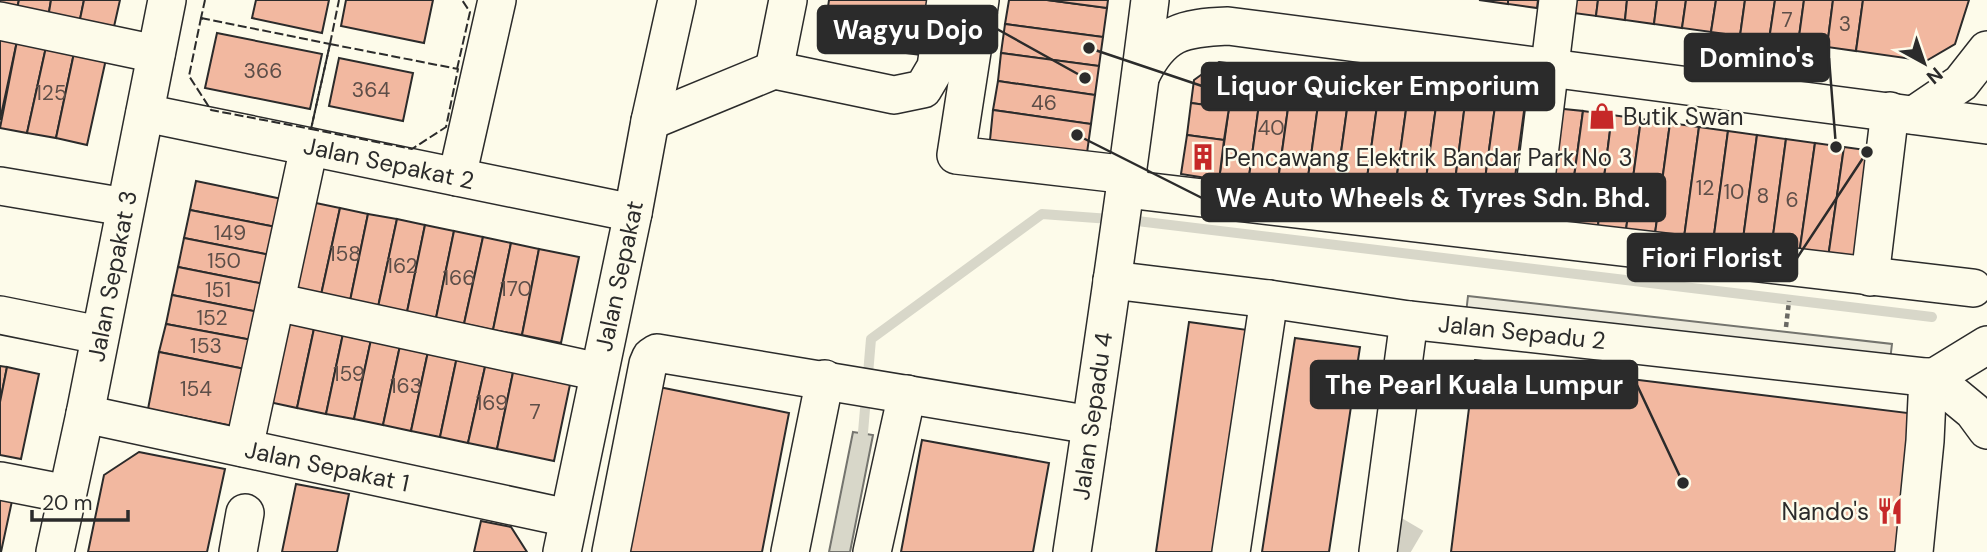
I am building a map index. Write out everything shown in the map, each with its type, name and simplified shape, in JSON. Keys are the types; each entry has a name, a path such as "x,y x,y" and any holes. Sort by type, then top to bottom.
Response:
{"street":[{"name":"Jalan Sepakat 3","path":"55,552 167,0"},
{"path":"457,177 497,0"},
{"path":"774,70 788,0"},
{"path":"650,121 774,70 894,95 923,89 936,67 946,0"},
{"path":"980,0 956,155 1126,189 1973,288"},
{"name":"Jalan Sepadu 4","path":"1072,552 1126,189 1150,0"},
{"path":"1190,0 1228,26"},
{"path":"1529,236 1558,0"},
{"name":"Jalan Sepakat","path":"565,535 633,213 671,1"},
{"path":"0,21 156,54"},
{"path":"1140,75 1151,55 1170,38 1192,27 1228,26 1987,125"},
{"path":"1902,113 1961,83 1987,50"},
{"name":"Jalan Sepakat 2","path":"145,113 633,213"},
{"path":"1870,277 1902,113"},
{"path":"244,448 309,147"},
{"path":"0,186 125,207"},
{"name":"Jalan Sepadu 2","path":"1112,274 1409,320 1930,377"},
{"path":"1231,552 1269,299"},
{"path":"275,302 599,372"},
{"path":"0,315 99,335"},
{"path":"1378,552 1409,320"},
{"path":"1930,377 1987,345"},
{"path":"611,552 651,357 657,353 664,352 1091,425"},
{"path":"1930,377 1973,411 1987,430"},
{"path":"1914,552 1930,377"},
{"path":"790,552 835,381"},
{"path":"872,552 895,392"},
{"name":"Jalan Sepakat 1","path":"85,414 244,448 565,535"},
{"path":"0,481 67,494"},
{"path":"237,552 245,513"}],"shaded area":[{"path":"1468,296 1892,344 1889,369 1465,322"},
{"path":"853,432 873,435 850,552 829,552"}],"building":[{"path":"0,0 19,0 16,12 0,8"},
{"path":"19,0 51,0 48,18 16,12"},
{"path":"51,0 84,0 79,24 48,18"},
{"path":"84,0 120,0 113,31 79,24"},
{"path":"256,0 329,0 322,33 252,18"},
{"path":"346,0 433,0 424,43 341,26"},
{"path":"829,0 928,0 920,55 823,42"},
{"path":"1009,0 1047,0 1107,8 1103,37 1005,24"},
{"path":"1047,0 1108,0 1107,8"},
{"path":"1479,0 1508,0 1508,4"},
{"path":"1508,0 1538,0 1537,8 1508,4"},
{"path":"1568,0 1598,0 1596,16 1566,12"},
{"path":"1598,0 1627,0 1625,20 1596,16"},
{"path":"1627,0 1657,0 1654,24 1625,20"},
{"path":"1657,0 1686,0 1682,28 1654,24"},
{"path":"1686,0 1716,0 1711,32 1682,28"},
{"path":"1716,0 1745,0 1740,36 1711,32"},
{"path":"1745,0 1775,0 1769,40 1740,36"},
{"path":"1775,0 1804,0 1798,44 1769,40"},
{"path":"1804,0 1833,0 1827,47 1798,44"},
{"path":"1833,0 1863,0 1856,51 1827,47"},
{"path":"1863,0 1969,0 1955,44 1926,61 1856,51"},
{"path":"1005,24 1103,37 1099,66 1001,53"},
{"path":"217,33 322,54 310,109 205,88"},
{"path":"0,38 17,41 0,120"},
{"path":"17,41 46,47 27,133 0,128"},
{"path":"46,47 74,53 56,138 27,133"},
{"path":"74,53 106,59 87,145 56,138"},
{"path":"1001,53 1099,66 1095,95 998,81"},
{"path":"339,58 413,73 403,121 329,106"},
{"path":"1219,62 1235,64 1229,108 1191,103 1194,80"},
{"path":"1235,64 1264,68 1248,184 1219,180"},
{"path":"1264,68 1293,72 1277,188 1248,184"},
{"path":"1293,72 1322,76 1306,192 1277,188"},
{"path":"1322,76 1351,80 1335,196 1306,192"},
{"path":"1351,80 1380,84 1364,200 1335,196"},
{"path":"998,81 1095,95 1091,124 993,110"},
{"path":"1380,84 1409,88 1393,204 1364,200"},
{"path":"1409,88 1438,92 1422,208 1393,204"},
{"path":"1438,92 1466,96 1451,212 1422,208"},
{"path":"1466,96 1496,99 1480,216 1451,212"},
{"path":"1496,99 1525,104 1509,221 1480,216"},
{"path":"1191,103 1229,108 1224,140 1187,135"},
{"path":"1554,108 1583,111 1567,229 1538,225"},
{"path":"993,110 1091,124 1087,153 990,140"},
{"path":"1583,111 1612,115 1597,233 1567,229"},
{"path":"1612,115 1641,119 1625,237 1597,233"},
{"path":"1641,119 1670,123 1654,241 1625,237"},
{"path":"1670,123 1699,127 1683,245 1654,241"},
{"path":"1699,127 1728,131 1712,250 1683,245"},
{"path":"1728,131 1757,135 1741,254 1712,250"},
{"name":"Pencawang Elektrik Bandar Park No 3","path":"1187,135 1224,140 1219,180 1181,174"},
{"path":"1757,135 1786,139 1770,258 1741,254"},
{"path":"1786,139 1815,143 1798,262 1770,258"},
{"path":"1815,143 1844,147 1827,265 1798,262"},
{"path":"1844,147 1873,151 1857,270 1827,265"},
{"path":"196,181 282,199 276,227 190,210"},
{"path":"311,202 340,208 321,295 292,290"},
{"path":"340,208 368,214 350,301 321,295"},
{"path":"190,210 276,227 270,255 184,238"},
{"path":"368,214 397,219 378,307 350,301"},
{"path":"397,219 425,225 407,312 378,307"},
{"path":"425,225 454,231 436,318 407,312"},
{"path":"454,231 483,237 464,324 436,318"},
{"path":"483,237 511,243 493,330 464,324"},
{"path":"184,238 270,255 264,284 178,267"},
{"path":"511,243 539,249 522,335 493,330"},
{"path":"539,249 579,257 561,343 522,335"},
{"path":"178,267 264,284 258,312 172,295"},
{"path":"172,295 258,312 252,340 166,324"},
{"path":"286,318 315,324 297,408 269,402"},
{"path":"1189,322 1255,331 1222,552 1156,552"},
{"path":"166,324 252,340 245,369 159,352"},
{"path":"315,324 344,329 326,414 297,408"},
{"path":"344,329 372,335 354,419 326,414"},
{"path":"372,335 401,341 383,425 354,419"},
{"path":"1295,338 1360,347 1329,552 1262,552"},
{"path":"401,341 429,347 411,431 383,425"},
{"path":"429,347 458,352 440,437 411,431"},
{"path":"159,352 245,369 233,426 148,409"},
{"path":"458,352 487,358 468,443 440,437"},
{"path":"487,358 515,363 497,449 468,443"},
{"path":"1475,360 1916,414 1898,552 1451,552"},
{"path":"515,363 572,375 554,461 497,449"},
{"path":"0,366 7,367 0,402"},
{"path":"7,367 39,374 21,459 0,455 0,402"},
{"path":"659,387 789,413 762,552 627,552"},
{"path":"922,440 1049,463 1033,552 901,552"},
{"path":"139,452 225,469 207,552 88,552 104,475"},
{"path":"296,484 349,494 337,552 282,552"},
{"path":"0,485 15,487 1,552 0,552"},
{"path":"481,521 511,527 527,552 474,552"}],"waterway":[{"path":"862,444 871,339 1042,214 1137,221 1932,317"}],"tunnel":[{"path":"1382,528 1423,552"}],"fence":[{"path":"203,19 205,0"},
{"path":"330,44 339,0"},
{"path":"457,69 470,12 462,0"},
{"path":"201,18 330,44 311,129 211,110 189,76 201,18"},
{"path":"330,44 458,69 446,127 412,149 311,129 330,44"}],"place":[{"name":"Liquor Quicker Emporium","path":"1089,48"},
{"name":"Wagyu Dojo","path":"1085,78"},
{"name":"Butik Swan","path":"1602,116"},
{"name":"We Auto Wheels & Tyres Sdn. Bhd.","path":"1077,135"},
{"name":"Domino's","path":"1836,147"},
{"name":"Fiori Florist","path":"1867,152"},
{"name":"Pencawang Elektrik Bandar Park No 3","path":"1203,157"},
{"name":"The Pearl Kuala Lumpur","path":"1683,483"},
{"name":"Nando's","path":"1890,511"}]}
